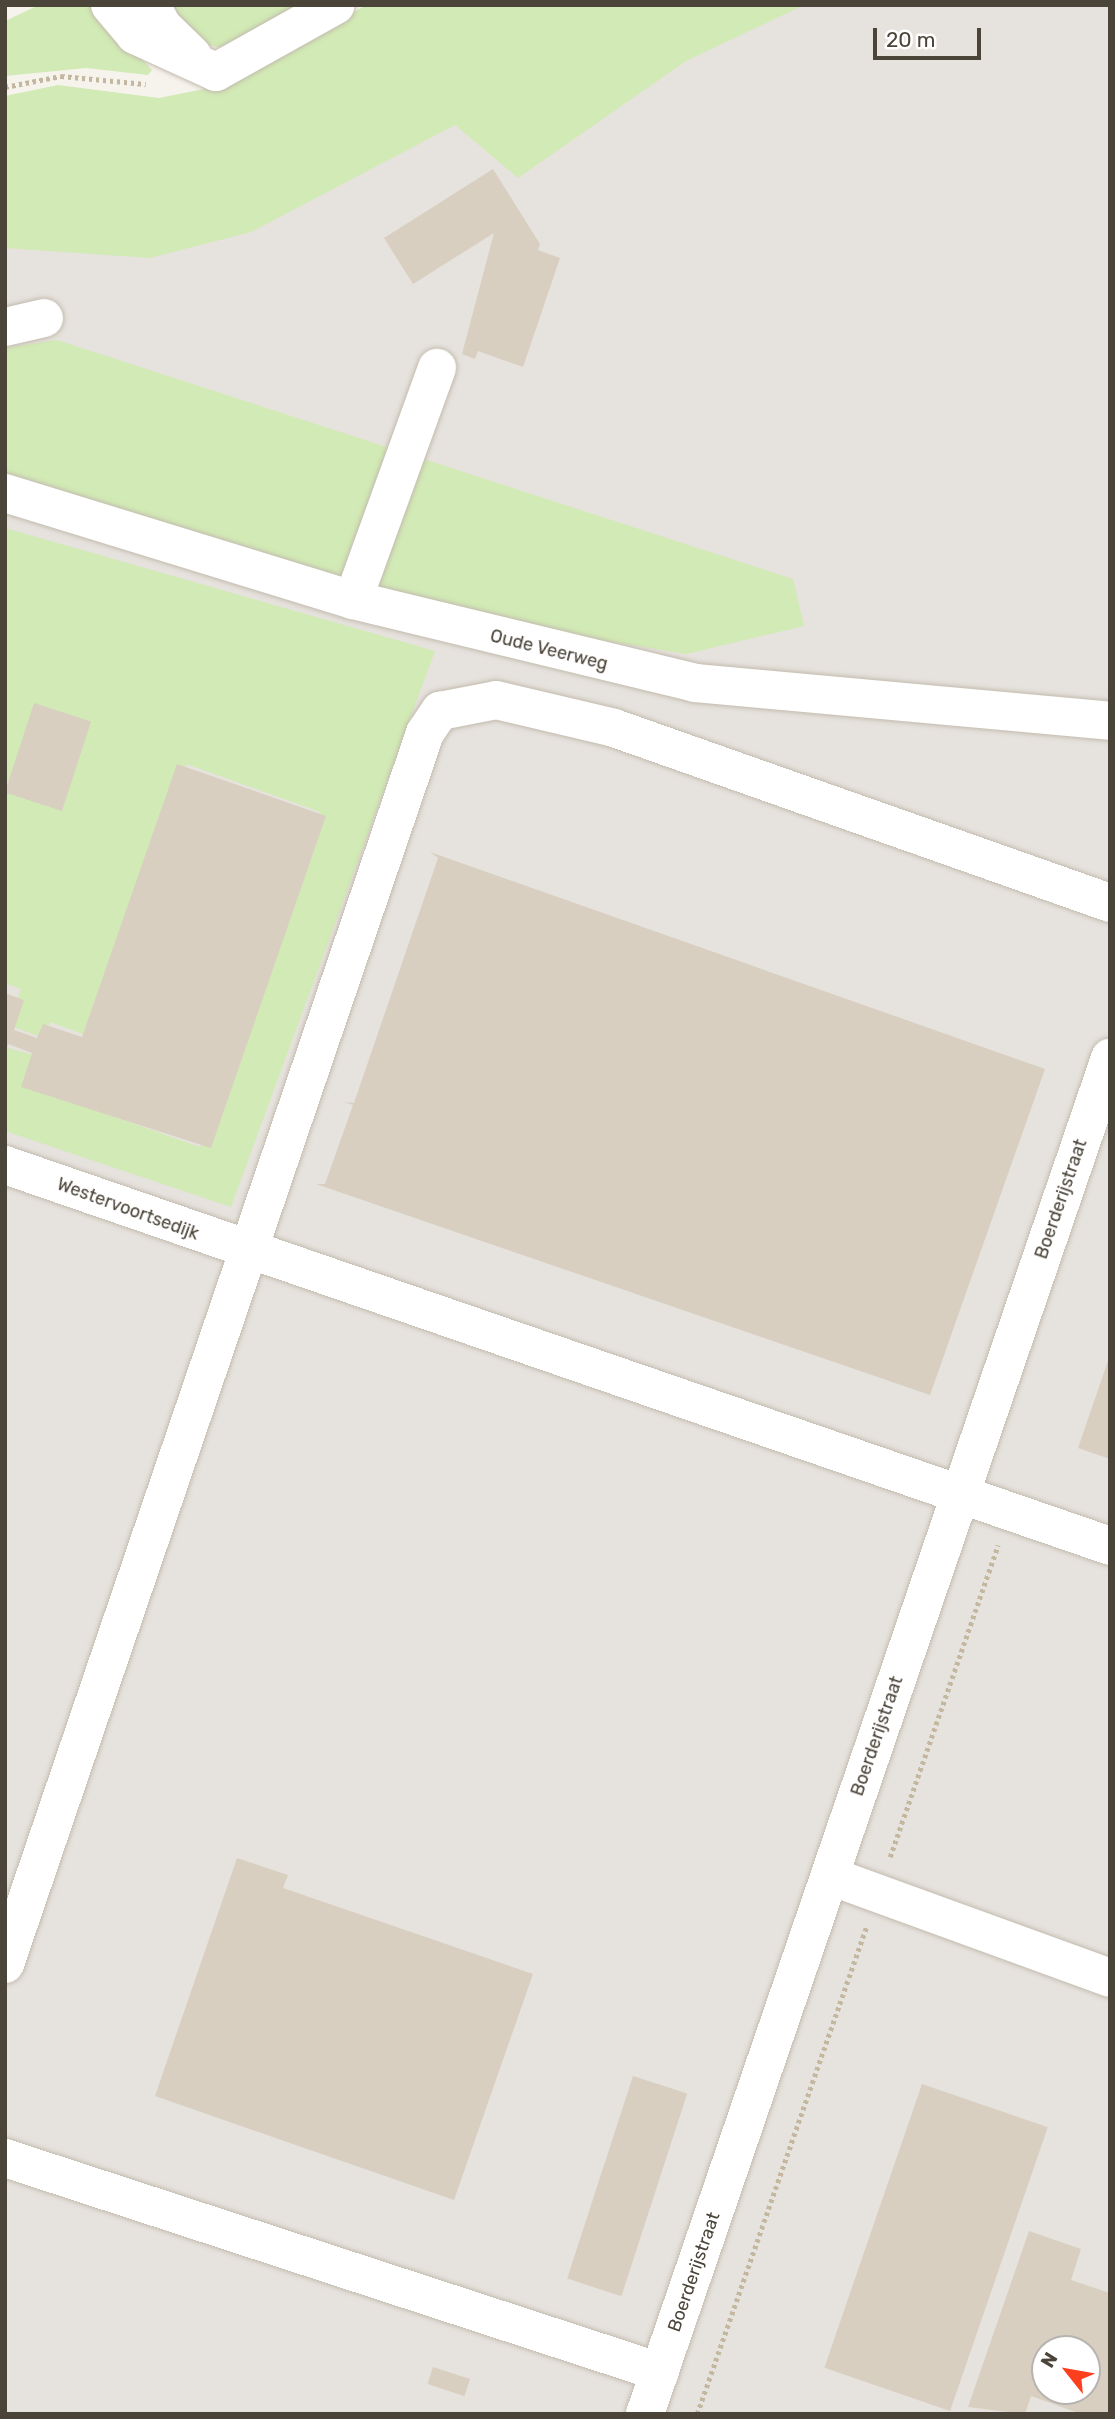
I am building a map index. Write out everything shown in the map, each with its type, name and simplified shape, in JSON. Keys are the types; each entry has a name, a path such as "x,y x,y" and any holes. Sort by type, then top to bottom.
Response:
{"street":[{"path":"110,5 135,34 216,72"},
{"path":"151,5 162,26 216,72"},
{"path":"216,72 336,5"},
{"path":"5,327 44,318"},
{"path":"353,600 437,368"},
{"name":"Oude Veerweg","path":"5,493 353,600 695,683 1110,721"},
{"path":"5,1964 250,1253 425,733 440,711 496,700 614,728 1110,903"},
{"name":"Boerderijstraat","path":"645,2414 1109,1063"},
{"name":"Westervoortsedijk","path":"5,1165 250,1253 1110,1546"},
{"path":"830,1876 1110,1978"},
{"path":"5,2158 660,2372"}],"path":[{"path":"5,87 61,76 157,85"},
{"path":"697,2414 1009,1511"}],"shaded area":[{"path":"411,5 1110,5 1110,2414 5,2414 5,119 227,134"}],"green space":[{"path":"39,5 92,5 152,70 148,75 86,68 5,76 5,21"},
{"path":"162,5 309,5 230,50 192,41"},
{"path":"366,5 804,5 686,61 518,178 455,125 251,232 150,258 5,248 5,96 58,85 159,98 234,83"},
{"path":"57,340 793,579 804,626 686,654 534,629 352,592 5,474 5,348"},
{"path":"5,528 435,651 231,1207 5,1131 5,1047 37,1056 27,1086 200,1147 320,812 186,764 88,1036 50,1022 44,1038 8,1025 21,989 5,983"}],"building":[{"path":"493,169 540,244 538,250 560,258 523,367 478,351 475,359 462,354 494,233 413,284 384,238"},
{"path":"34,703 91,722 62,811 5,792"},
{"path":"177,764 326,816 211,1148 21,1087 32,1053 8,1044 5,1052 5,993 24,1000 14,1030 37,1038 43,1024 82,1037"},
{"path":"430,852 1045,1069 930,1395 316,1184 325,1184 353,1105 344,1102 354,1103 438,858"},
{"path":"1110,1359 1110,1459 1078,1448"},
{"path":"237,1858 288,1875 283,1888 533,1974 454,2200 155,2096"},
{"path":"633,2076 687,2094 621,2296 567,2279"},
{"path":"922,2084 1048,2127 950,2411 824,2368"},
{"path":"1029,2231 1081,2249 1071,2280 1110,2293 1110,2414 1081,2414 1056,2405 1101,2405 1101,2335 1031,2335 1031,2396 1025,2414 968,2407"},
{"path":"433,2367 470,2379 465,2396 427,2384"}]}
